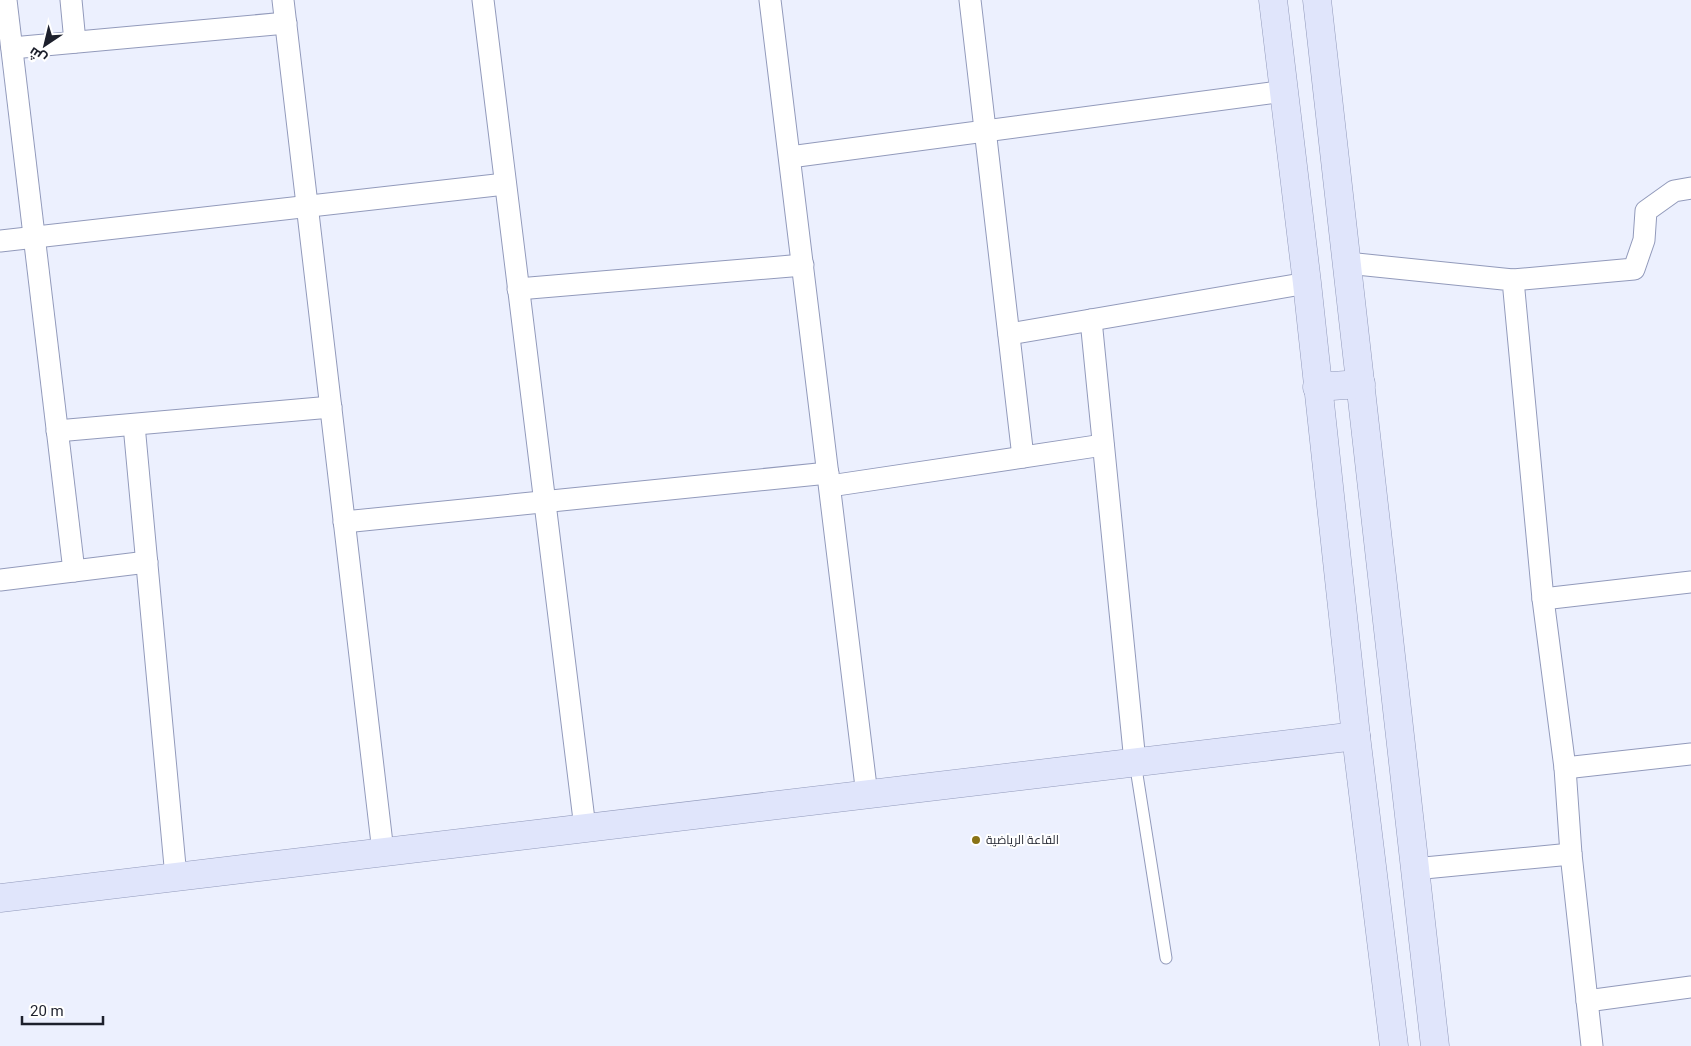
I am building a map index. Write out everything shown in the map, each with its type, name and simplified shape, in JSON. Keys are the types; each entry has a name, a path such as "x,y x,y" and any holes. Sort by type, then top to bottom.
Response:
{"main road":[{"path":"1273,0 1307,283 1356,736 1394,1046"},
{"path":"1317,0 1362,384 1435,1046"},
{"path":"1317,387 1362,384"},
{"path":"0,898 1356,736"}],"street":[{"path":"6,0 74,571"},
{"path":"71,0 74,42"},
{"path":"283,0 383,852"},
{"path":"482,0 585,828"},
{"path":"770,0 867,795"},
{"path":"970,0 1023,457"},
{"path":"12,48 286,23"},
{"path":"790,157 1285,91"},
{"path":"0,241 505,184"},
{"path":"1347,263 1513,280 1634,269 1644,240 1646,211 1674,191 1691,188"},
{"path":"518,290 803,265"},
{"path":"1513,280 1544,600 1565,768 1571,854 1592,1046"},
{"path":"1008,334 1307,283"},
{"path":"1091,320 1135,762"},
{"path":"58,431 331,407"},
{"path":"134,425 176,877"},
{"path":"344,522 544,502 829,479 1023,457 1103,445"},
{"path":"0,580 147,562"},
{"path":"1544,600 1691,582"},
{"path":"1565,768 1691,754"},
{"path":"1414,869 1571,854"},
{"path":"1587,1001 1691,987"}],"lane":[{"path":"1135,762 1166,958"}],"place":[{"name":"القاعة الرياضية","path":"976,840"}]}
